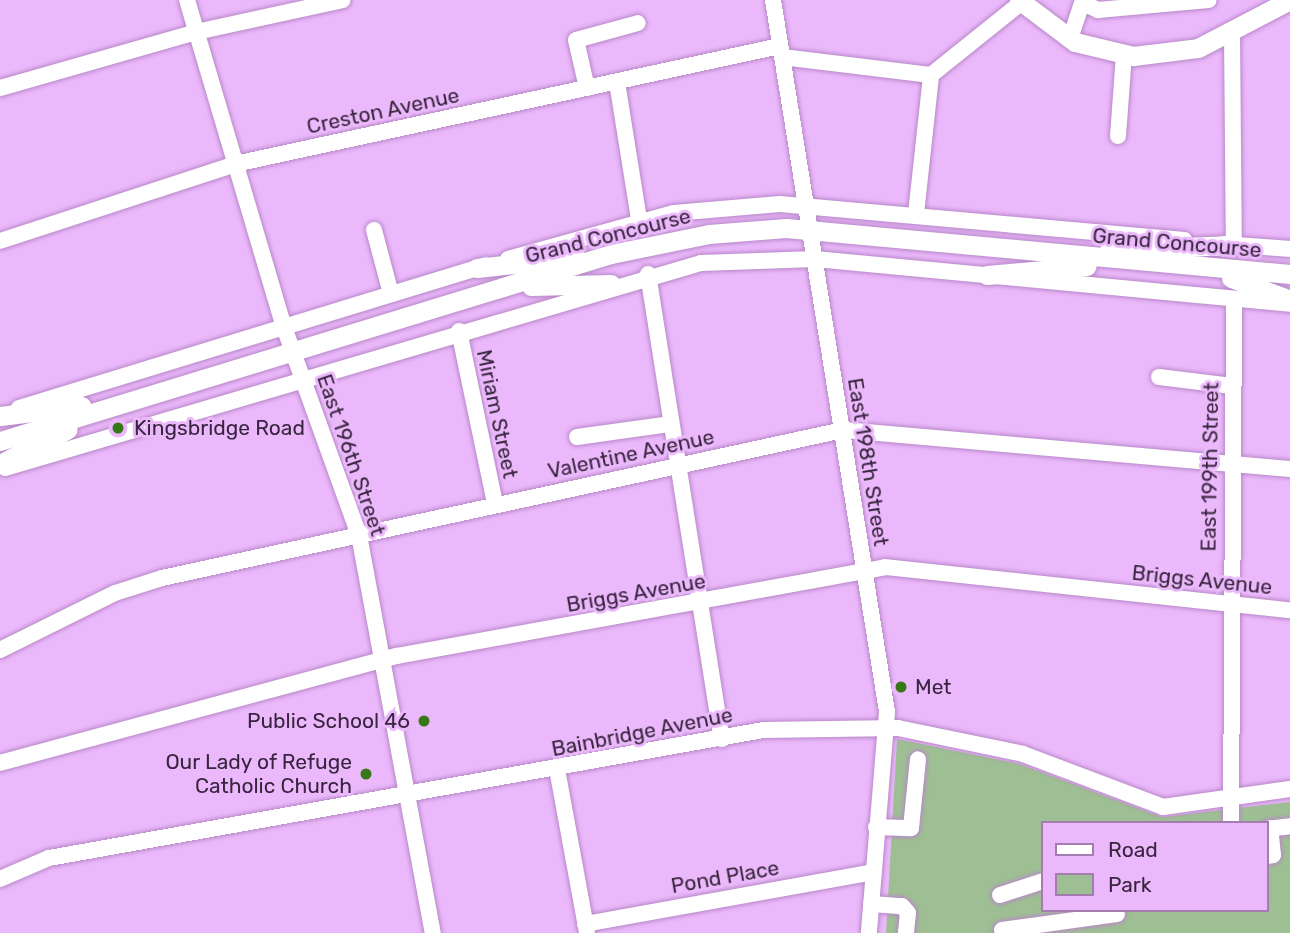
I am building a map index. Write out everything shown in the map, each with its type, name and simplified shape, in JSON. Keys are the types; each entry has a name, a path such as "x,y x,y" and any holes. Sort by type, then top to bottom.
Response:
{"main road":[{"path":"1020,2 1070,39 1124,55 1177,53 1232,32 1290,1"},
{"name":"Grand Concourse","path":"0,441 611,254 735,230 810,230 1211,270 1290,274"},
{"path":"1056,254 1234,245"},
{"path":"477,268 611,254"},
{"path":"987,275 1133,262"},
{"path":"1211,270 1290,302"},
{"path":"505,286 611,284"},
{"path":"0,415 138,398"},
{"path":"0,466 115,405"}],"street":[{"name":"East 196th Street","path":"187,0 292,352 359,535 433,933"},
{"path":"0,88 196,32 343,0"},
{"name":"East 198th Street","path":"773,0 843,430 884,726 869,933"},
{"path":"1070,39 1083,2 1098,10 1209,0"},
{"path":"916,214 931,75 1020,2"},
{"path":"587,88 576,40 638,23"},
{"path":"1232,32 1234,245"},
{"name":"Creston Avenue","path":"0,241 235,164 587,88 781,52 931,75"},
{"path":"1118,136 1124,55"},
{"path":"617,82 639,220"},
{"name":"Grand Concourse","path":"0,415 639,220 713,208 806,204 1290,249"},
{"path":"374,230 391,294"},
{"path":"0,466 303,381 611,284 648,274 731,259 815,259 1234,300 1290,302"},
{"path":"648,274 722,739"},
{"name":"East 199th Street","path":"1231,821 1228,802 1230,469 1234,300"},
{"name":"Miriam Street","path":"459,331 495,505"},
{"path":"1158,377 1232,386"},
{"path":"577,437 671,424"},
{"name":"Valentine Avenue","path":"0,650 141,583 843,430 1230,469 1290,469"},
{"name":"Briggs Avenue","path":"0,764 383,661 885,567 1290,610"},
{"name":"Bainbridge Avenue","path":"0,879 49,858 763,730 884,726 1023,754 1163,807 1228,802 1290,789"},
{"path":"876,827 911,828 916,820 918,759"},
{"path":"557,769 586,928"},
{"path":"1269,856 1273,855 1269,828 1290,826"},
{"name":"Pond Place","path":"586,928 873,872"},
{"path":"1000,895 1042,881"},
{"path":"871,904 901,906 908,913 906,933"},
{"path":"1002,930 1117,915"}],"green space":[{"path":"897,739 1020,764 1162,817 1290,802 1290,933 886,933"}],"place":[{"name":"Kingsbridge Road","path":"118,428"},
{"name":"Met","path":"901,687"},
{"name":"Public School 46","path":"424,721"},
{"name":"Our Lady of Refuge Catholic Church","path":"366,774"}]}
